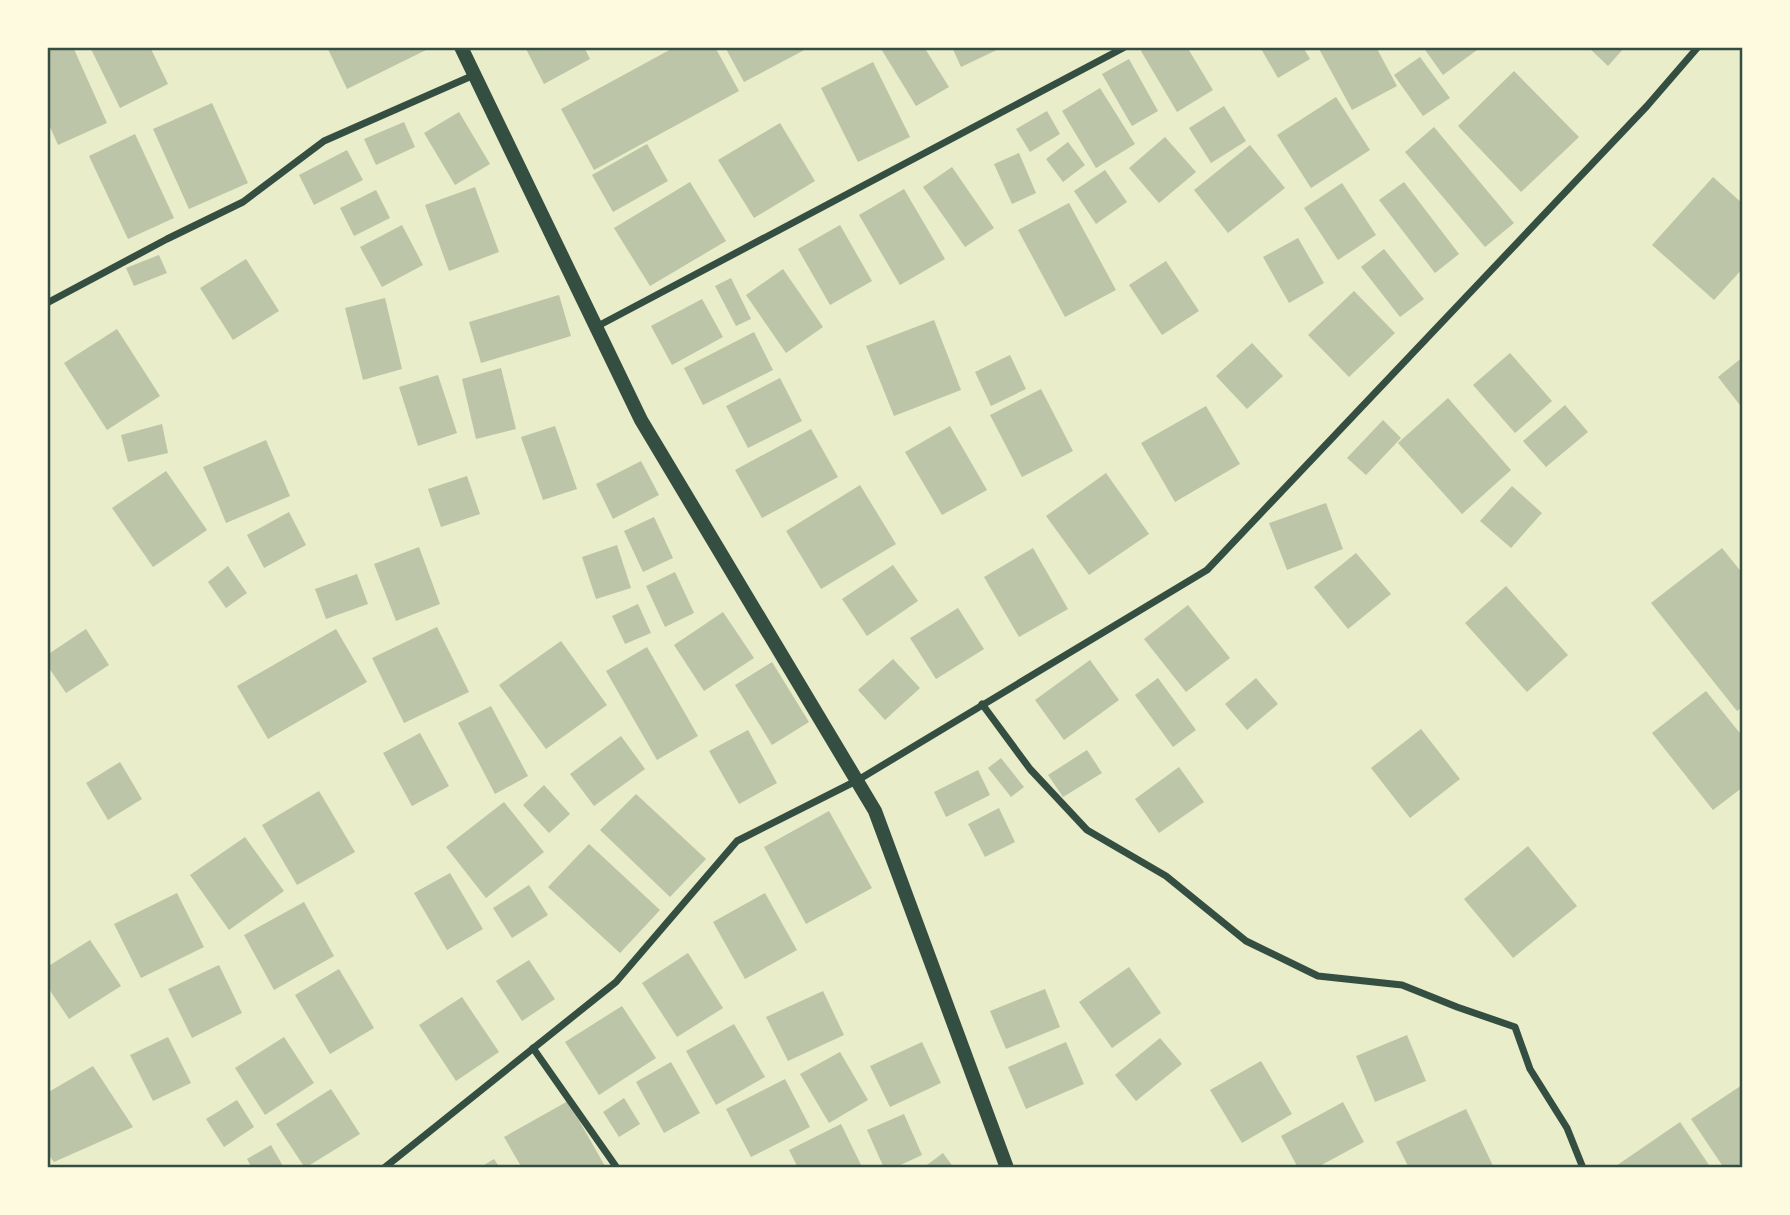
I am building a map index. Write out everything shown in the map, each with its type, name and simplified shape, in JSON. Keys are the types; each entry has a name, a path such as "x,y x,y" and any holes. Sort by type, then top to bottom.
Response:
{"main road":[{"path":"461,47 641,420 875,811 1007,1168"}],"street":[{"path":"596,327 1125,47"},
{"path":"384,1168 617,982 737,841 858,780 1207,570 1647,106 1698,47"},
{"path":"47,303 243,202 324,141 474,75"},
{"path":"982,704 1030,769 1087,830 1166,876 1247,941 1318,976 1402,985 1515,1027 1530,1069 1567,1128 1583,1168"},
{"path":"533,1048 617,1168"}],"building":[{"path":"47,47 73,47 107,123 58,145 47,120"},
{"path":"90,47 150,47 168,84 120,108"},
{"path":"327,47 425,47 426,50 347,89"},
{"path":"525,47 584,47 590,59 544,84"},
{"path":"675,47 715,47 739,91 594,170 561,109"},
{"path":"725,47 810,47 744,82"},
{"path":"880,47 924,47 949,87 916,106"},
{"path":"952,47 1003,47 961,67"},
{"path":"1147,47 1187,47 1213,90 1177,112 1141,51"},
{"path":"1260,47 1303,47 1310,59 1278,78"},
{"path":"1318,47 1376,47 1397,86 1352,110"},
{"path":"1423,47 1481,47 1443,75"},
{"path":"1588,47 1625,47 1608,66"},
{"path":"1420,57 1450,98 1423,116 1394,75"},
{"path":"1129,59 1158,111 1132,126 1102,74"},
{"path":"873,62 910,137 858,162 821,88"},
{"path":"1514,71 1579,137 1521,192 1458,126"},
{"path":"1100,88 1135,144 1096,168 1062,111"},
{"path":"1336,97 1370,150 1311,188 1277,135"},
{"path":"212,103 248,183 189,209 153,129"},
{"path":"1224,106 1246,141 1211,163 1189,128"},
{"path":"1047,111 1060,134 1030,152 1016,129"},
{"path":"459,112 490,164 455,185 424,133"},
{"path":"404,122 415,147 376,165 364,139"},
{"path":"780,123 815,181 754,218 718,160"},
{"path":"1434,127 1514,223 1485,247 1405,152"},
{"path":"135,134 174,218 128,239 89,156"},
{"path":"1165,137 1196,172 1159,203 1129,168"},
{"path":"1068,142 1085,165 1063,182 1046,159"},
{"path":"647,144 668,181 613,212 592,175"},
{"path":"1250,145 1285,188 1228,233 1194,190"},
{"path":"347,150 363,180 314,205 299,175"},
{"path":"1019,153 1036,193 1012,204 994,164"},
{"path":"952,167 994,228 965,247 923,187"},
{"path":"1105,170 1127,202 1096,224 1074,191"},
{"path":"1713,177 1743,204 1743,268 1714,300 1652,245"},
{"path":"690,182 726,241 650,286 614,228"},
{"path":"1404,182 1459,254 1435,273 1379,200"},
{"path":"1342,183 1376,235 1338,260 1304,208"},
{"path":"475,187 499,252 449,271 425,205"},
{"path":"904,189 945,259 900,285 859,215"},
{"path":"376,190 390,218 354,236 340,208"},
{"path":"1069,203 1116,290 1065,317 1018,230"},
{"path":"402,225 423,265 382,287 360,247"},
{"path":"840,225 872,281 830,305 798,249"},
{"path":"1298,238 1324,283 1289,303 1263,257"},
{"path":"1384,249 1424,299 1400,317 1361,267"},
{"path":"159,255 167,273 134,286 126,268"},
{"path":"246,259 279,311 233,340 200,288"},
{"path":"1166,261 1199,311 1162,335 1129,285"},
{"path":"783,269 823,327 786,353 746,295"},
{"path":"731,278 751,319 736,326 715,286"},
{"path":"1354,291 1395,333 1349,377 1308,335"},
{"path":"559,295 571,336 481,363 469,322"},
{"path":"385,298 402,369 363,380 345,308"},
{"path":"702,299 723,337 672,365 651,326"},
{"path":"934,320 961,390 894,416 866,346"},
{"path":"117,329 160,396 107,430 64,363"},
{"path":"754,332 773,370 703,405 684,368"},
{"path":"1252,343 1283,376 1247,409 1216,376"},
{"path":"1510,353 1552,401 1515,433 1473,385"},
{"path":"1010,355 1026,389 991,406 975,372"},
{"path":"1743,357 1743,409 1718,377"},
{"path":"501,368 516,429 476,439 462,379"},
{"path":"438,375 457,433 418,446 399,387"},
{"path":"780,378 802,421 748,448 726,406"},
{"path":"1041,389 1073,451 1022,477 990,415"},
{"path":"1448,398 1511,470 1462,514 1398,443"},
{"path":"1565,405 1588,432 1546,467 1523,441"},
{"path":"1206,406 1240,464 1175,502 1141,443"},
{"path":"1383,420 1401,438 1366,475 1347,458"},
{"path":"162,424 168,453 128,462 121,435"},
{"path":"555,426 577,489 543,500 521,437"},
{"path":"950,426 987,490 942,515 905,452"},
{"path":"811,429 838,477 762,518 735,470"},
{"path":"266,440 290,496 226,523 203,467"},
{"path":"641,461 659,495 613,519 596,484"},
{"path":"166,471 207,530 153,567 112,508"},
{"path":"1106,473 1149,534 1089,575 1046,516"},
{"path":"467,476 480,514 441,527 428,489"},
{"path":"860,485 896,544 821,589 786,531"},
{"path":"1512,486 1542,513 1511,548 1480,521"},
{"path":"1326,503 1343,549 1287,570 1269,523"},
{"path":"289,512 306,545 264,568 247,535"},
{"path":"654,517 673,558 643,572 624,531"},
{"path":"617,545 631,588 596,599 582,557"},
{"path":"419,547 440,604 396,621 374,564"},
{"path":"1033,548 1068,609 1019,637 984,577"},
{"path":"1722,548 1743,574 1743,707 1737,711 1651,603"},
{"path":"1356,553 1391,594 1348,629 1314,587"},
{"path":"893,565 918,601 867,636 842,599"},
{"path":"228,566 247,593 226,608 208,582"},
{"path":"675,572 694,613 665,627 646,586"},
{"path":"357,574 368,604 326,619 315,589"},
{"path":"1506,586 1568,655 1527,692 1465,623"},
{"path":"638,604 651,633 625,644 612,616"},
{"path":"1188,605 1230,658 1186,692 1144,639"},
{"path":"958,608 984,649 936,679 910,638"},
{"path":"723,612 754,658 704,691 674,645"},
{"path":"437,627 469,692 404,723 372,658"},
{"path":"86,629 109,665 66,693 47,665 47,655"},
{"path":"336,629 367,682 268,739 237,686"},
{"path":"561,641 607,705 546,749 499,685"},
{"path":"647,647 698,736 657,760 606,671"},
{"path":"893,659 920,688 885,720 858,690"},
{"path":"1090,660 1119,700 1064,740 1035,700"},
{"path":"772,662 809,722 772,745 735,685"},
{"path":"1158,678 1196,730 1173,747 1135,695"},
{"path":"1256,678 1278,704 1247,730 1225,704"},
{"path":"1706,691 1743,737 1743,787 1713,810 1652,733"},
{"path":"491,706 528,776 495,794 458,723"},
{"path":"1421,729 1460,779 1410,818 1371,768"},
{"path":"748,730 777,783 739,804 709,751"},
{"path":"420,733 449,786 412,806 383,753"},
{"path":"621,736 645,769 594,806 570,774"},
{"path":"1087,750 1102,773 1063,797 1048,775"},
{"path":"1001,758 1024,787 1011,797 988,768"},
{"path":"120,762 142,799 108,820 86,783"},
{"path":"1179,767 1204,802 1159,833 1135,799"},
{"path":"978,770 990,795 946,817 934,792"},
{"path":"544,785 570,814 549,833 523,805"},
{"path":"319,791 355,852 297,885 262,825"},
{"path":"636,794 706,859 670,897 600,830"},
{"path":"504,802 544,852 486,898 446,847"},
{"path":"999,808 1015,842 985,857 968,824"},
{"path":"829,811 872,888 806,924 764,847"},
{"path":"245,837 284,891 229,930 190,875"},
{"path":"589,844 660,910 620,953 548,887"},
{"path":"1528,846 1577,906 1513,958 1464,899"},
{"path":"450,873 483,929 447,950 414,893"},
{"path":"529,885 548,915 512,938 493,908"},
{"path":"177,893 204,947 141,978 114,924"},
{"path":"765,893 797,950 745,979 713,922"},
{"path":"304,902 334,956 274,990 244,935"},
{"path":"90,940 121,986 69,1019 47,986 47,967"},
{"path":"688,953 723,1008 677,1037 642,983"},
{"path":"529,960 555,999 522,1021 496,981"},
{"path":"219,965 242,1013 192,1038 168,989"},
{"path":"1129,967 1161,1013 1112,1048 1079,1002"},
{"path":"339,969 374,1028 330,1054 295,995"},
{"path":"1045,989 1060,1027 1006,1049 990,1011"},
{"path":"823,991 844,1035 788,1061 766,1017"},
{"path":"462,997 499,1052 456,1081 419,1025"},
{"path":"622,1006 656,1058 599,1095 565,1042"},
{"path":"734,1024 765,1077 716,1105 686,1051"},
{"path":"1407,1035 1426,1081 1375,1102 1356,1056"},
{"path":"168,1037 191,1083 153,1101 130,1055"},
{"path":"284,1037 314,1083 265,1115 235,1068"},
{"path":"1160,1038 1182,1064 1136,1101 1115,1075"},
{"path":"922,1042 941,1083 890,1107 870,1066"},
{"path":"1066,1042 1084,1084 1026,1109 1008,1067"},
{"path":"840,1052 868,1100 829,1123 800,1074"},
{"path":"1261,1061 1292,1114 1242,1143 1210,1090"},
{"path":"671,1062 700,1113 664,1133 636,1082"},
{"path":"93,1066 133,1127 54,1162 47,1153 47,1093"},
{"path":"785,1079 810,1127 751,1157 726,1109"},
{"path":"1742,1085 1743,1162 1735,1168 1724,1168 1691,1119"},
{"path":"331,1089 360,1134 305,1168 276,1124"},
{"path":"624,1098 640,1124 619,1137 603,1112"},
{"path":"237,1100 254,1127 224,1147 206,1119"},
{"path":"568,1101 606,1168 522,1168 504,1137"},
{"path":"1343,1102 1364,1142 1316,1168 1298,1168 1281,1136"},
{"path":"1466,1109 1494,1168 1409,1168 1396,1142"},
{"path":"904,1114 922,1155 894,1168 884,1168 867,1130"},
{"path":"1680,1122 1711,1168 1613,1168"},
{"path":"841,1124 861,1165 856,1168 798,1168 789,1150"},
{"path":"271,1145 284,1168 252,1168 247,1159"},
{"path":"943,1153 954,1168 923,1168"},
{"path":"494,1159 500,1168 479,1168"}]}
